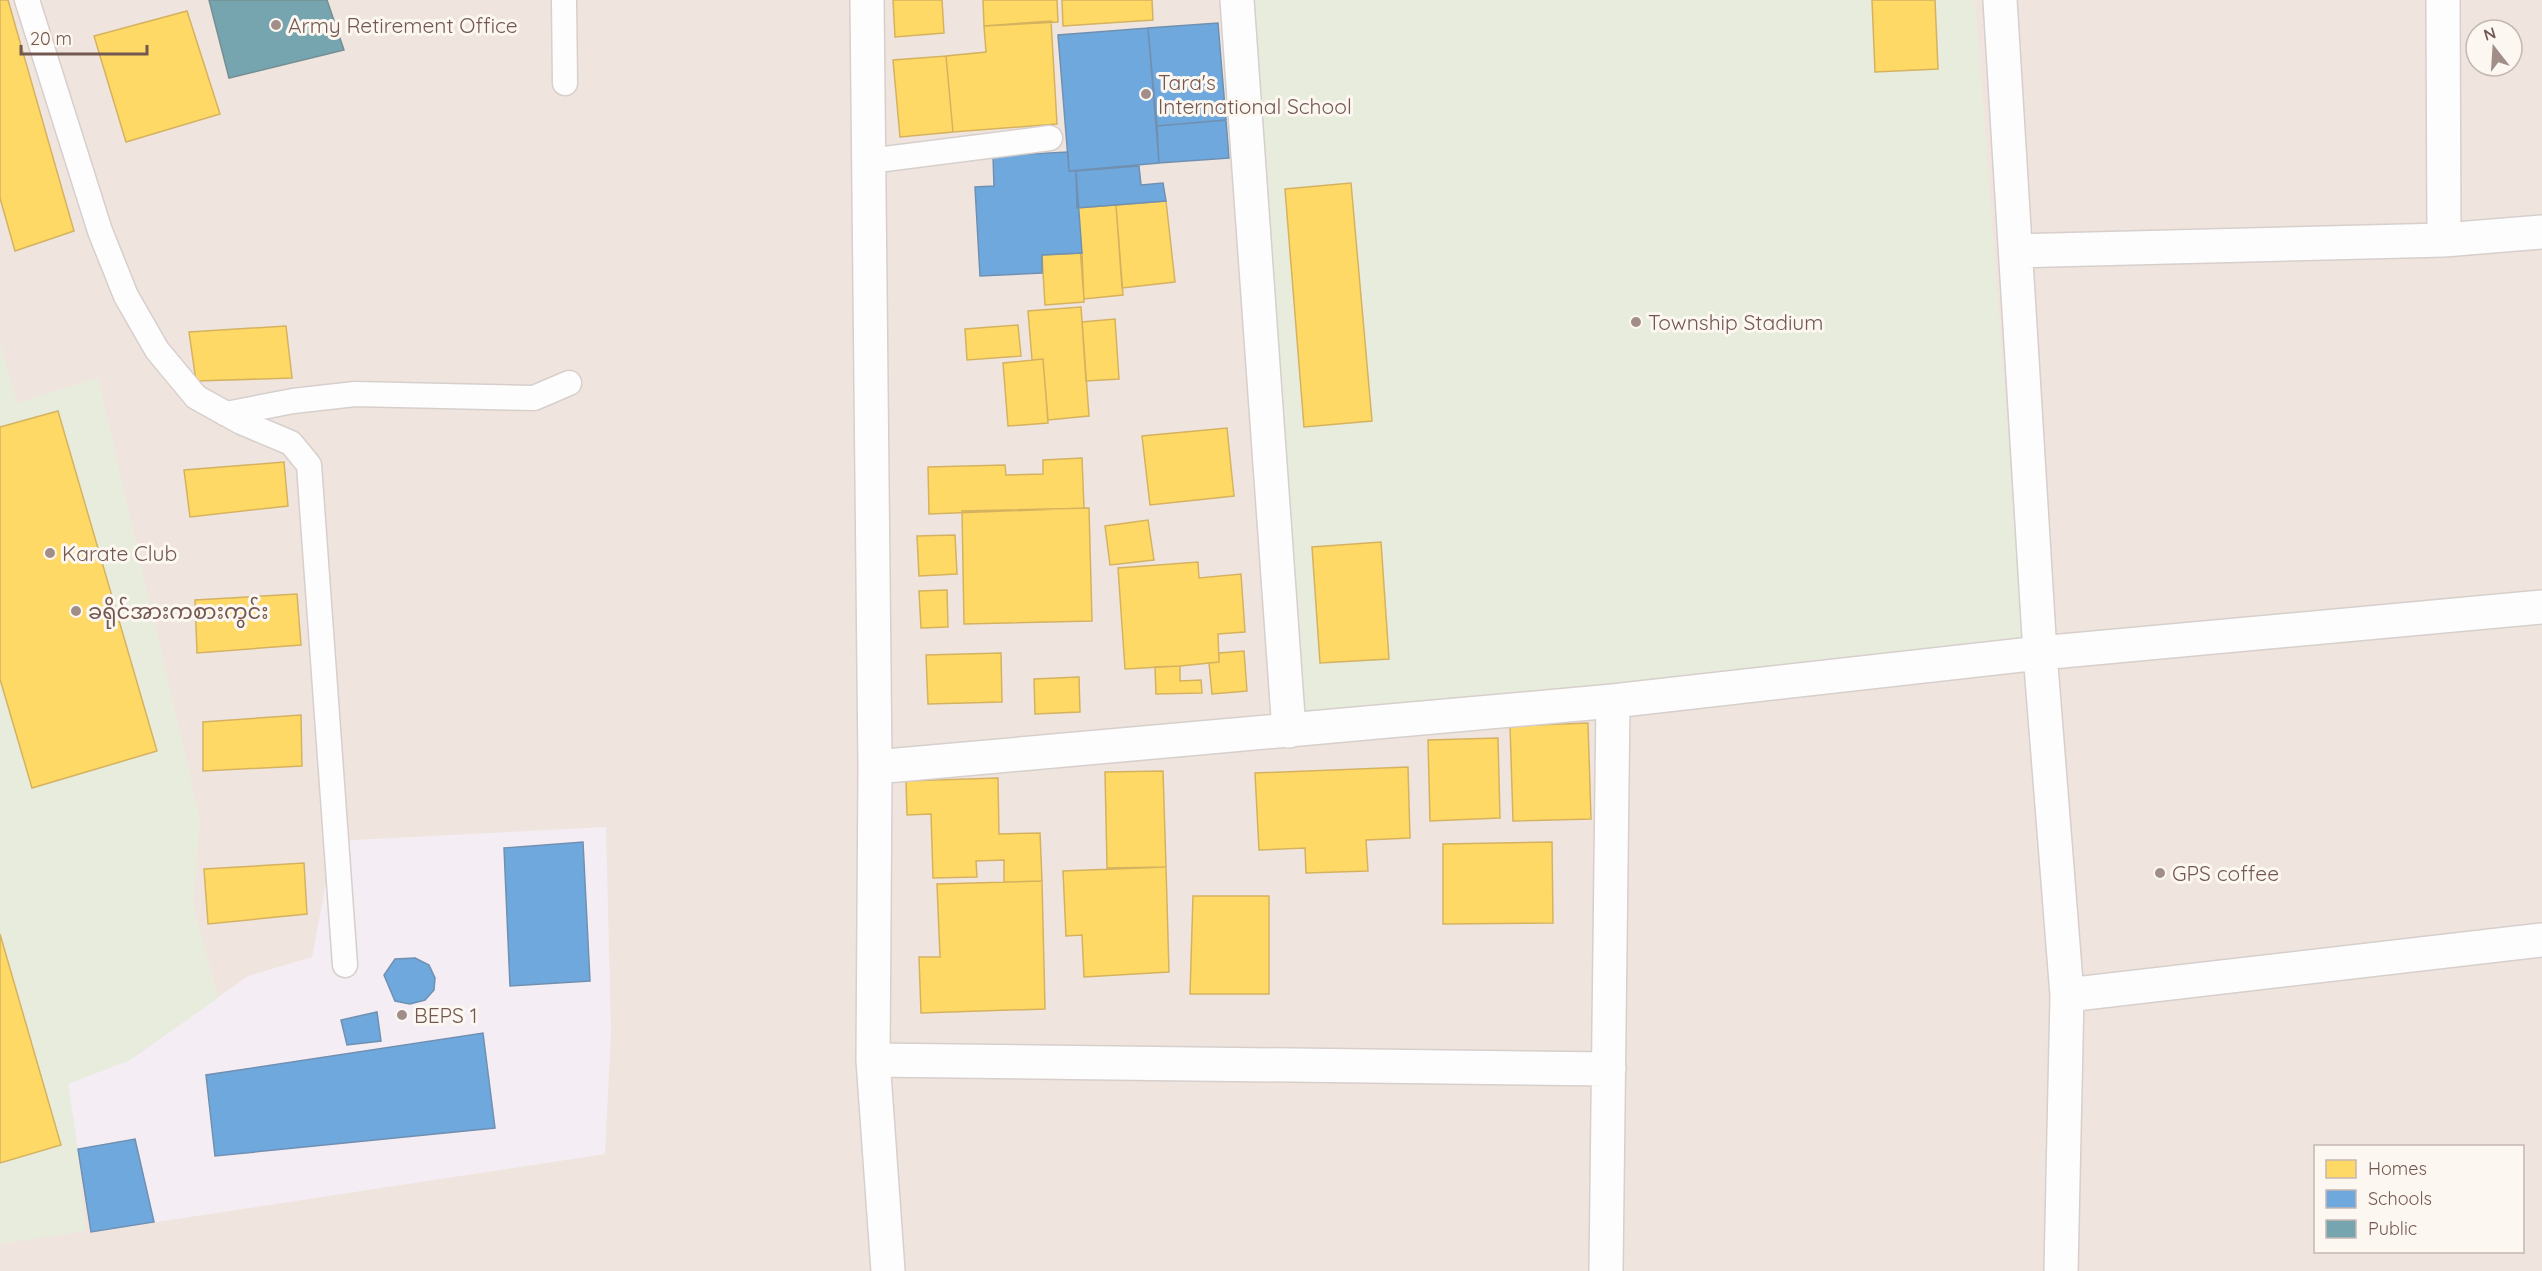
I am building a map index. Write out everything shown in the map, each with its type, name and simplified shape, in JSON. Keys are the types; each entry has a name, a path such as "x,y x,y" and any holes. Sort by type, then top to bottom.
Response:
{"street":[{"path":"867,0 875,767 873,1060 888,1271"},
{"path":"1236,0 1290,731"},
{"path":"2000,0 2040,653 2067,995 2061,1271"},
{"path":"2443,0 2444,240"},
{"path":"2016,251 2444,240 2542,232"},
{"path":"875,767 1613,701 2040,653 2542,607"},
{"path":"1606,1271 1613,701"},
{"path":"2067,995 2542,940"},
{"path":"873,1060 1609,1069"}],"lane":[{"path":"564,0 565,83"},
{"path":"31,1 100,231 126,296 157,350 196,397 226,414 291,443 309,465 345,965"},
{"path":"869,161 1050,138"},
{"path":"226,414 293,401 355,394 534,398 569,382"}],"shaded area":[{"path":"0,0 2542,0 2542,1271 0,1271"},
{"name":"BEPS 1","path":"606,827 611,1032 605,1154 91,1232 67,1084 130,1060 248,976 312,957 334,841"}],"green space":[{"name":"Township Stadium","path":"1251,0 1975,0 2024,643 1299,715"},
{"name":"ခရိုင်အားကစားကွင်း","path":"0,344 17,403 98,378 200,819 193,904 218,998 130,1060 68,1084 78,1149 85,1231 0,1244"}],"building: Homes":[{"path":"0,0 8,0 74,231 15,251 0,198"},
{"path":"893,0 942,0 944,33 895,37"},
{"path":"983,0 1057,0 1058,22 984,26"},
{"path":"1062,0 1152,0 1153,20 1063,26"},
{"path":"1872,0 1935,0 1938,69 1875,72"},
{"path":"187,11 220,114 126,142 94,36"},
{"path":"1051,21 1057,124 953,132 946,56 986,52 984,26"},
{"path":"946,56 953,132 900,137 893,60"},
{"path":"1351,183 1372,421 1304,427 1285,189"},
{"path":"1166,201 1175,282 1122,288 1116,205"},
{"path":"1116,205 1123,295 1084,299 1077,208"},
{"path":"1082,253 1084,302 1045,305 1042,255"},
{"path":"1081,307 1089,416 1048,420 1043,359 1032,360 1028,311"},
{"path":"1115,319 1119,379 1086,381 1082,322"},
{"path":"1018,325 1021,356 967,360 965,329"},
{"path":"286,326 292,378 196,381 189,332"},
{"path":"1043,359 1048,423 1008,426 1003,363"},
{"name":"Karate Club","path":"58,411 157,751 32,788 0,679 0,427"},
{"path":"1227,428 1234,496 1150,505 1142,436"},
{"path":"1082,458 1084,508 929,514 928,467 1005,465 1006,475 1043,474 1043,460"},
{"path":"284,462 288,506 190,517 184,470"},
{"path":"1089,508 1092,621 964,624 962,511"},
{"path":"1148,520 1154,560 1110,565 1105,526"},
{"path":"955,535 957,574 919,576 917,536"},
{"path":"1381,542 1389,659 1320,663 1312,547"},
{"path":"1198,562 1199,578 1241,574 1245,632 1218,634 1219,662 1125,669 1118,568"},
{"path":"947,590 948,627 921,628 919,591"},
{"path":"297,594 301,645 197,653 195,600"},
{"path":"1244,651 1247,691 1212,694 1209,663 1219,662 1219,653"},
{"path":"1001,653 1002,702 928,704 926,655"},
{"path":"1180,666 1180,681 1201,680 1202,693 1156,694 1155,667"},
{"path":"1079,677 1080,712 1035,714 1034,679"},
{"path":"301,715 302,766 203,771 203,722"},
{"path":"1588,723 1591,819 1513,821 1510,726"},
{"path":"1498,738 1500,818 1430,821 1428,740"},
{"path":"1408,767 1410,838 1366,840 1368,871 1306,873 1305,848 1259,850 1255,773"},
{"path":"1163,771 1166,867 1107,868 1105,772"},
{"path":"998,778 999,834 1040,833 1042,881 1004,882 1004,860 976,861 977,877 933,878 931,814 907,815 906,781"},
{"path":"1552,842 1553,923 1443,924 1443,844"},
{"path":"304,863 307,914 208,924 204,869"},
{"path":"1166,867 1169,972 1084,977 1082,935 1066,936 1063,871"},
{"path":"1042,881 1045,1009 921,1013 919,957 940,957 937,884"},
{"path":"1193,896 1269,896 1269,994 1190,994"},
{"path":"0,934 61,1145 0,1163"}],"building: Schools":[{"path":"1218,23 1226,120 1157,126 1148,28"},
{"path":"1148,28 1159,163 1069,171 1058,35"},
{"path":"1226,120 1229,158 1159,163 1157,126"},
{"path":"1068,152 1069,171 1076,171 1082,253 1042,255 1042,273 980,276 975,187 994,186 993,156"},
{"path":"1139,166 1141,185 1163,183 1166,201 1077,208 1076,171"},
{"path":"583,842 590,981 510,986 504,848"},
{"path":"415,958 429,965 435,978 434,990 425,1000 410,1004 395,1001 384,975 395,959"},
{"path":"377,1012 381,1041 347,1045 341,1020"},
{"path":"483,1033 495,1128 215,1156 206,1075"},
{"path":"135,1139 154,1222 91,1232 78,1149"}],"building: Public":[{"name":"Army Retirement Office","path":"209,0 327,0 344,50 229,78"}],"place":[{"name":"Army Retirement Office","path":"276,25"},
{"name":"Tara's International School","path":"1146,94"},
{"name":"Township Stadium","path":"1636,322"},
{"name":"Karate Club","path":"50,553"},
{"name":"ခရိုင်အားကစားကွင်း","path":"76,611"},
{"name":"GPS coffee","path":"2160,873"},
{"name":"BEPS 1","path":"402,1015"}]}
